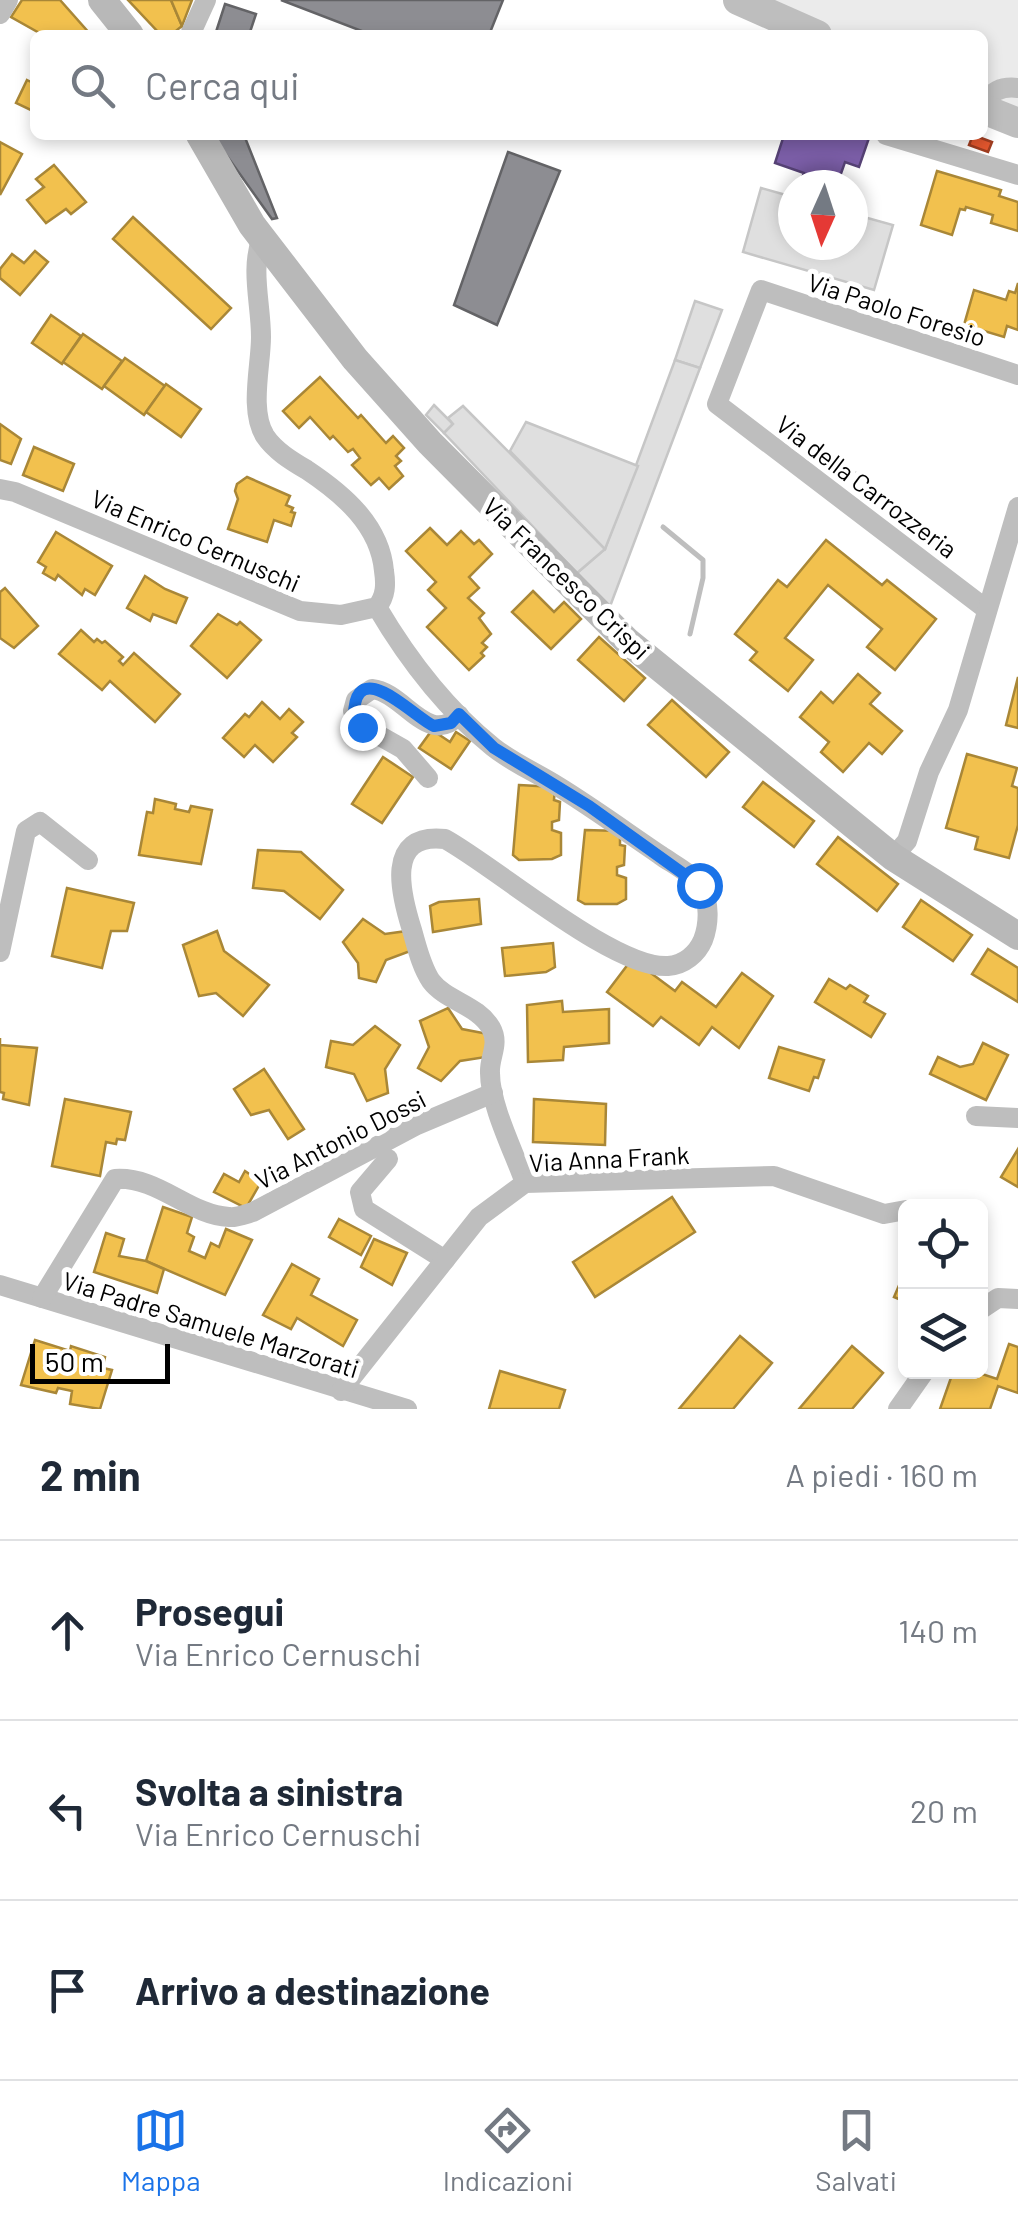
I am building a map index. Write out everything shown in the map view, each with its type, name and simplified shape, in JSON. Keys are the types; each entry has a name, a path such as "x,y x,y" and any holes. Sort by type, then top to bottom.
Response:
{"main road":[{"path":"738,0 806,30"},
{"path":"988,109 1018,123"}],"street":[{"path":"0,14 8,0"},
{"path":"102,0 126,30"},
{"path":"192,30 206,0"},
{"path":"988,101 996,91 1018,88"},
{"name":"Via Francesco Crispi","path":"203,140 262,238 386,394 627,641 894,857 1018,936"},
{"path":"902,140 1018,175"},
{"path":"262,238 256,261 261,334 260,426 276,449 335,491 370,528 385,574 384,596 376,607 408,656 494,748 589,806 691,876 707,907 706,934 700,948 677,965 657,965 620,953 444,839 430,838 410,848 400,868 402,893 420,956 434,984 490,1026 495,1038 490,1074 494,1093 525,1184"},
{"name":"Via Paolo Foresio","path":"717,404 761,290 1018,376"},
{"name":"Via della Carrozzeria","path":"717,404 986,609"},
{"name":"Via Enrico Cernuschi","path":"0,490 16,492 300,611 341,615 376,607"},
{"path":"894,857 907,841 929,772 958,710 1018,507"},
{"path":"428,778 403,749 356,723 356,700 372,690 390,693 434,726 451,723 459,714"},
{"path":"0,952 26,831 40,822 88,860"},
{"name":"Via Antonio Dossi","path":"42,1298 115,1180 136,1178 230,1218 254,1212 417,1126 494,1093"},
{"path":"976,1116 1018,1118"},
{"path":"388,1159 360,1192 364,1209 445,1260"},
{"name":"Via Anna Frank","path":"340,1390 479,1218 525,1184 774,1176 884,1214 898,1210"},
{"name":"Via Padre Samuele Marzorati","path":"0,1285 407,1409"},
{"path":"988,1305 998,1298 1018,1299"},
{"path":"898,1409 919,1379"}],"shaded area":[{"path":"758,0 1018,0 1018,116 988,103 988,30 822,30"}],"building: Abitazioni":[{"path":"22,0 60,0 87,30 34,30 11,17"},
{"path":"128,0 171,0 182,26 177,30 156,30"},
{"path":"171,0 192,0 182,26"},
{"path":"27,80 30,82 30,110 16,103"},
{"path":"0,142 22,154 0,195"},
{"path":"54,165 86,202 71,214 66,209 46,223 27,200 44,187 36,179"},
{"path":"937,171 1001,190 999,196 1018,202 1018,231 991,223 993,215 966,207 960,209 952,235 921,225"},
{"path":"133,217 231,308 211,329 113,239"},
{"path":"35,251 48,262 20,295 0,278 0,269 12,254 24,263"},
{"path":"1018,283 1018,330 1007,326 1004,337 964,325 974,290 1006,300 1009,291 1015,293"},
{"path":"51,315 81,336 62,364 32,343"},
{"path":"83,334 122,361 102,389 63,362"},
{"path":"125,358 165,386 144,415 104,386"},
{"path":"320,377 386,443 393,436 404,448 396,456 401,461 395,466 403,476 389,489 379,478 371,485 352,465 360,458 353,449 348,452 333,436 330,439 310,417 299,428 283,411"},
{"path":"166,384 201,409 181,437 146,412"},
{"path":"0,424 21,439 11,464 0,460"},
{"path":"34,447 74,464 63,491 23,475"},
{"path":"247,477 290,496 286,505 295,513 291,526 274,520 267,542 228,529 238,499 237,484"},
{"path":"430,528 447,545 461,531 474,544 479,540 492,554 469,577 479,588 468,598 484,613 479,618 491,634 482,643 487,647 481,653 484,656 469,670 427,627 446,608 428,590 436,582 406,551"},
{"path":"56,532 112,566 95,595 85,589 82,595 58,575 55,580 43,573 46,567 38,562"},
{"path":"826,540 882,585 887,580 936,619 895,670 867,647 882,629 828,585 785,638 813,660 788,691 750,660 757,652 735,634 778,580 787,587"},
{"path":"145,576 187,598 176,623 153,614 150,621 127,608"},
{"path":"5,588 38,626 14,648 0,638 0,592"},
{"path":"533,591 554,612 564,602 581,619 551,649 512,612"},
{"path":"218,614 237,625 240,622 261,640 227,678 191,646"},
{"path":"81,630 94,642 105,641 123,657 119,661 123,665 134,653 180,694 155,722 110,681 102,690 59,654"},
{"path":"599,637 645,678 624,701 578,660"},
{"path":"858,674 880,693 870,704 902,731 882,754 869,743 843,772 821,752 829,742 800,717 821,692 833,703"},
{"path":"1018,677 1018,728 1006,725"},
{"path":"672,700 729,752 706,777 648,725"},
{"path":"262,702 280,719 289,709 303,722 292,733 297,737 273,762 255,745 244,757 223,738"},
{"path":"432,730 450,742 456,732 470,741 451,769 419,748"},
{"path":"967,754 1017,768 1012,786 1018,788 1018,825 1009,858 975,849 978,837 946,828"},
{"path":"383,757 413,777 382,823 352,804"},
{"path":"763,782 814,821 794,847 743,807"},
{"path":"519,785 555,787 554,800 560,802 559,820 552,822 552,830 561,833 561,855 519,860 513,855"},
{"path":"155,799 189,812 191,806 212,810 201,864 139,855 147,812 153,813"},
{"path":"585,830 620,831 620,845 625,846 624,865 617,867 617,875 626,878 626,899 617,904 585,904 578,900"},
{"path":"838,837 898,884 877,911 817,864"},
{"path":"258,850 301,852 343,890 320,919 284,891 253,888"},
{"path":"67,888 134,903 127,931 111,931 102,968 52,956"},
{"path":"479,899 481,924 433,932 430,906"},
{"path":"921,900 972,935 953,961 903,927"},
{"path":"363,919 385,934 407,931 413,950 386,960 376,982 359,978 358,963 343,942"},
{"path":"217,931 224,951 269,985 243,1016 216,993 199,996 183,945"},
{"path":"553,943 555,967 546,972 505,976 502,948"},
{"path":"988,949 1018,968 1018,1002 972,974"},
{"path":"632,959 675,991 682,982 716,1007 742,973 773,996 739,1048 712,1027 699,1045 661,1017 653,1026 607,992"},
{"path":"829,979 868,996 864,1002 885,1014 871,1037 815,1002"},
{"path":"562,1001 563,1012 609,1009 609,1043 564,1047 563,1060 528,1062 527,1005"},
{"path":"448,1008 462,1029 488,1034 486,1057 460,1061 441,1081 418,1068 429,1047 420,1021"},
{"path":"375,1026 400,1045 385,1069 388,1093 367,1101 354,1074 326,1067 331,1041 353,1045"},
{"path":"983,1043 1008,1055 986,1100 930,1074 938,1057 960,1067 973,1064"},
{"path":"0,1045 37,1048 29,1105 3,1099"},
{"path":"779,1047 824,1060 809,1091 769,1078"},
{"path":"264,1069 304,1129 288,1139 269,1110 251,1115 234,1089"},
{"path":"65,1099 131,1112 125,1140 117,1139 116,1144 106,1142 100,1176 52,1166"},
{"path":"534,1099 606,1104 605,1145 533,1142"},
{"path":"1018,1149 1018,1187 1001,1177"},
{"path":"245,1171 261,1182 246,1208 214,1192 224,1174 239,1182"},
{"path":"672,1197 695,1232 595,1297 573,1262"},
{"path":"163,1207 192,1217 187,1233 194,1237 189,1251 205,1258 211,1243 219,1247 226,1229 252,1240 225,1295 146,1261"},
{"path":"339,1219 371,1236 361,1255 329,1237"},
{"path":"106,1233 124,1239 119,1256 164,1269 157,1293 94,1272"},
{"path":"374,1239 407,1253 392,1285 361,1267"},
{"path":"292,1264 319,1279 311,1295 357,1320 343,1346 297,1318 291,1329 263,1315"},
{"path":"740,1336 772,1363 733,1409 679,1409"},
{"path":"35,1340 105,1357 103,1368 112,1370 100,1409 70,1404 72,1391 58,1388 56,1393 21,1385"},
{"path":"1009,1344 1018,1347 1018,1393 998,1386 990,1409 940,1409 951,1379 997,1379"},
{"path":"852,1346 883,1373 852,1409 799,1409"},
{"path":"500,1371 565,1390 559,1409 489,1409"}],"building: Negozi":[{"path":"971,140 992,142 988,152 969,145"}],"building: Uffici":[{"path":"782,140 868,140 859,167 845,162 842,170 795,170 775,163"}],"building: Industria":[{"path":"281,0 503,0 491,30 359,30"},
{"path":"225,4 256,14 251,30 217,30"},
{"path":"216,140 246,140 277,218 272,219"},
{"path":"508,152 560,171 497,325 454,305"}],"building: Altro":[{"path":"761,188 778,193 778,260 868,260 868,218 893,225 874,290 743,252"},
{"path":"695,301 722,310 700,368 675,360"},
{"path":"675,360 700,368 609,609 577,573 605,549"},
{"path":"434,405 453,424 444,433 426,415"},
{"path":"463,406 605,549 577,573 444,433 453,424 448,418"},
{"path":"526,422 638,466 605,549 510,451"},
{"path":"847,470 866,476 862,489 844,478"}],"waterway":[{"path":"663,527 703,560 703,578 690,634"}],"route":[{"path":"362,727 354,718 354,706 360,695 372,690 390,693 422,721 434,726 451,723 459,714 494,748 589,806 699,885"}]}
